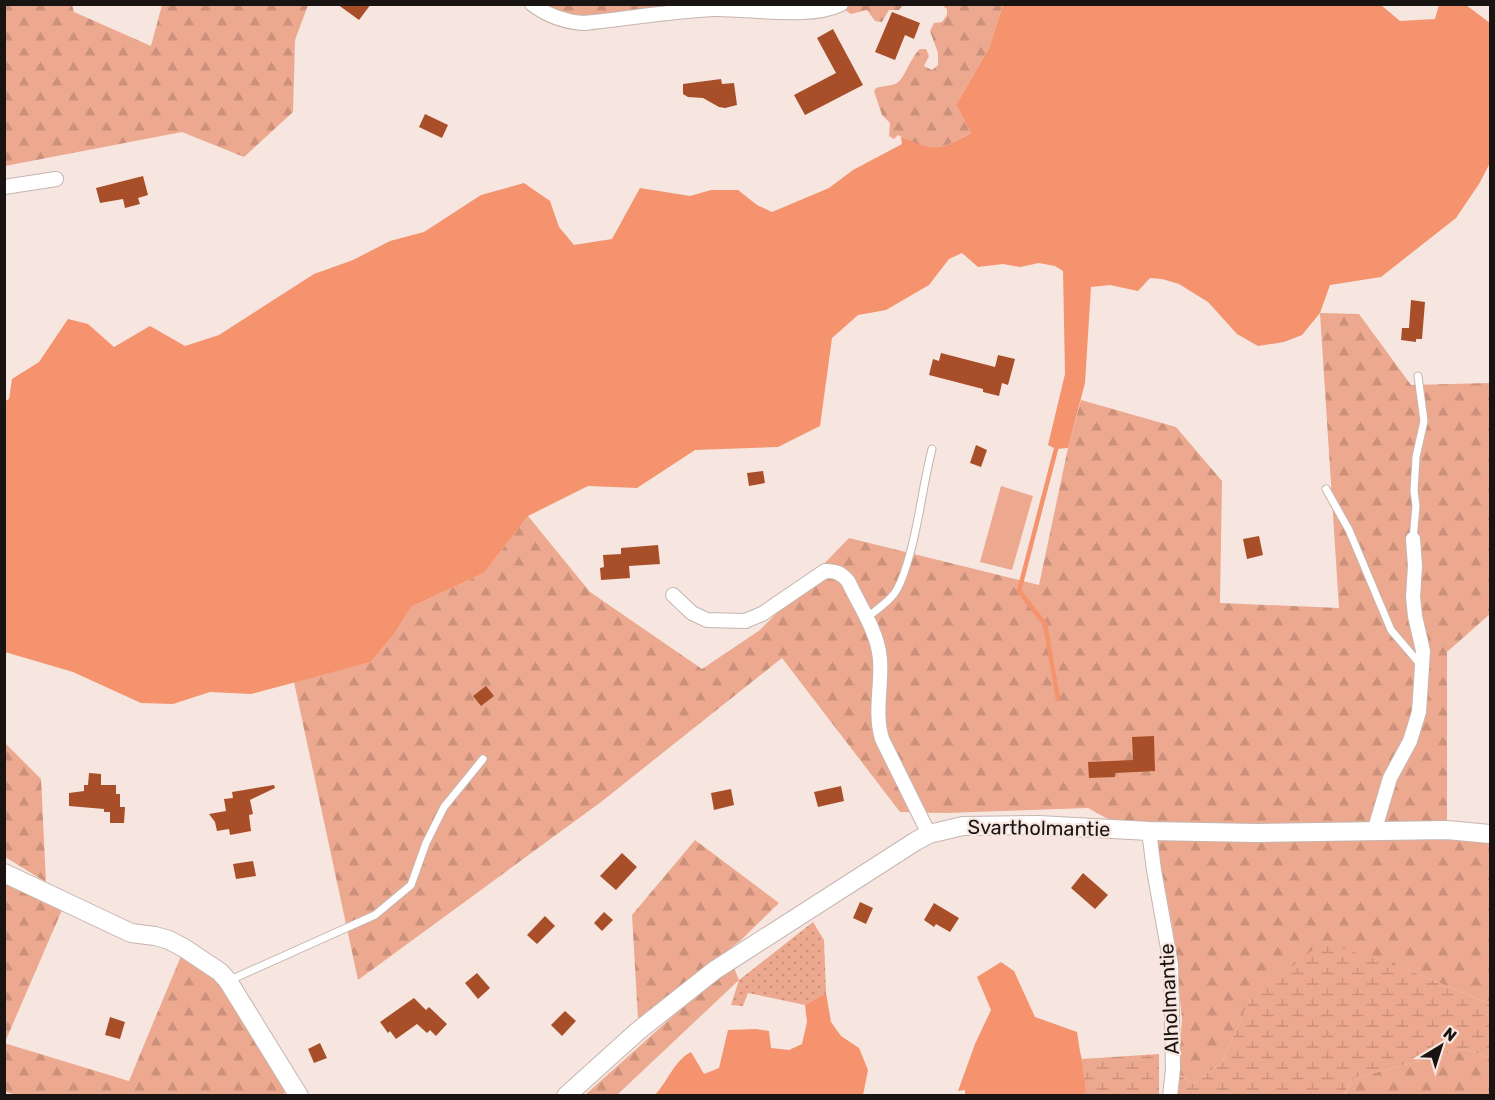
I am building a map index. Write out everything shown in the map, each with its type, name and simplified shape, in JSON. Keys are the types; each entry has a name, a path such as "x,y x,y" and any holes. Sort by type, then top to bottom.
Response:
{"street":[{"path":"532,4 554,17 578,22 717,9 800,13 835,8 842,4"},
{"path":"4,187 56,179"},
{"path":"1374,832 1390,778 1415,728 1421,696 1423,651 1413,597 1415,566 1413,539"},
{"path":"673,595 692,613 707,620 745,621 762,614 825,571 842,574 848,581 878,644 880,662 878,724 882,739 929,834"},
{"name":"Svartholmantie","path":"566,1095 638,1031 715,970 840,888 929,834 963,826 1038,825 1149,831 1257,833 1447,830 1491,834"},
{"name":"Alholmantie","path":"1149,831 1171,965 1173,1069 1170,1095"},
{"path":"4,873 131,933 169,940 220,972 228,981 299,1095"}],"lane":[{"path":"1413,539 1416,457 1424,421 1418,376"},
{"path":"866,618 896,592 903,575 916,534 932,449"},
{"path":"1326,489 1349,530 1391,630 1422,666"},
{"path":"228,981 375,915 411,885 426,843 444,807 483,759"}],"green space":[{"path":"5,4 72,5 74,12 151,46 162,5 308,5 295,40 293,112 244,157 182,132 5,166"},
{"path":"663,4 663,9 585,21 539,5"},
{"path":"849,5 903,5 899,10 889,10 882,22 875,21 867,10 851,14 842,8"},
{"path":"942,5 1003,5 989,48 956,105 971,133 943,146 927,148 898,135 894,139 889,136 890,123 882,115 874,91 876,88 898,82 920,49 926,49 929,56 924,66 932,70 938,65 938,53 930,31 934,23 942,22 947,15 947,9"},
{"path":"1320,313 1359,314 1411,385 1490,383 1490,614 1447,652 1447,830 1490,833 1490,1004 1408,970 1250,999 1222,1062 1193,1084 1178,1073 1182,1019 1173,930 1157,846 1088,808 945,813 900,812 782,658 601,802 358,980 294,682 371,662 395,633 411,607 484,573 528,516 590,592 702,669 760,630 849,538 1039,585 1068,448 1081,400 1176,427 1222,481 1220,603 1339,608"},
{"path":"1001,486 1033,496 1012,570 980,562"},
{"path":"5,743 41,779 46,882 5,857"},
{"path":"695,840 779,903 740,941 638,1019 632,915"},
{"path":"5,883 62,910 5,1042"},
{"path":"813,922 824,940 826,993 805,1005 748,993 743,1006 731,1005 739,980"},
{"path":"1323,942 1408,970 1490,1004 1490,1058 1464,1049 1352,1079 1344,1095 1177,1096 1178,1073 1193,1084 1222,1062 1250,999"},
{"path":"181,956 223,984 285,1095 17,1095 5,1092 4,1043 129,1081"},
{"path":"732,963 739,980 617,1095 584,1096"},
{"path":"1079,1048 1082,1059 1159,1054 1159,1095 1047,1096"},
{"path":"1464,1049 1490,1058 1490,1095 1344,1096 1352,1079"}],"shaded area":[{"path":"1003,5 1381,5 1400,21 1435,19 1439,5 1466,5 1490,23 1490,163 1456,218 1381,277 1330,285 1320,313 1302,335 1284,342 1258,346 1237,334 1208,302 1179,284 1162,279 1150,278 1138,291 1110,285 1091,287 1085,383 1068,448 1056,449 1048,445 1065,374 1063,271 1055,266 1039,263 1020,267 1003,264 978,267 962,253 949,259 929,285 886,310 858,315 832,338 820,426 778,447 695,450 637,488 588,486 528,516 484,573 411,607 395,633 371,662 251,694 210,692 173,704 141,703 73,672 5,652 5,401 9,399 12,379 39,362 68,319 88,324 114,347 150,326 185,346 219,335 314,274 353,260 390,241 424,232 481,195 524,183 550,201 559,227 574,245 612,239 640,188 690,196 711,190 738,190 757,205 772,212 829,188 853,170 902,144 901,137 922,145 937,147 971,133 956,105 989,48"},
{"path":"1001,962 1014,971 1035,1017 1077,1032 1086,1091 1082,1095 965,1096 965,1090 958,1091 975,1044 991,1010 977,977"},
{"path":"826,993 831,1022 841,1036 859,1048 868,1070 863,1095 655,1095 676,1066 691,1052 704,1074 719,1068 728,1030 769,1031 771,1048 789,1050 802,1044 807,1022 805,1005"}],"building":[{"path":"337,4 371,4 359,20"},
{"path":"892,12 920,23 914,39 905,35 895,60 875,52"},
{"path":"833,29 863,85 805,115 794,95 836,73 817,38"},
{"path":"721,79 722,84 734,83 737,105 719,107 703,98 688,97 683,94 683,84"},
{"path":"425,114 448,125 442,138 419,127"},
{"path":"143,176 148,195 138,198 140,204 125,208 123,199 100,203 96,188"},
{"path":"1411,300 1425,302 1422,339 1416,339 1416,342 1401,340 1402,328 1409,328"},
{"path":"941,353 995,367 998,355 1015,359 1008,385 1002,383 999,396 983,392 983,389 929,375 933,359 939,361"},
{"path":"976,445 987,450 981,467 970,463"},
{"path":"763,471 765,483 749,486 747,473"},
{"path":"1259,536 1263,555 1247,559 1243,539"},
{"path":"658,545 660,564 629,566 630,578 601,580 600,568 604,567 603,555 621,554 621,548"},
{"path":"486,686 494,696 481,706 473,696"},
{"path":"1154,736 1155,771 1115,773 1115,777 1089,778 1088,762 1133,760 1132,737"},
{"path":"89,773 101,774 101,785 116,785 116,794 120,794 120,807 125,807 124,823 110,823 110,812 104,812 104,809 69,806 69,793 84,791 84,785 88,785"},
{"path":"274,785 275,788 250,800 253,814 249,815 251,831 230,835 229,829 217,831 215,822 209,814 226,811 224,799 233,798 232,792"},
{"path":"841,786 844,801 818,807 814,792"},
{"path":"731,789 734,805 714,810 711,793"},
{"path":"622,853 637,867 616,890 600,876"},
{"path":"253,861 256,876 236,879 233,864"},
{"path":"1083,873 1108,895 1095,909 1071,888"},
{"path":"860,902 873,908 866,924 853,918"},
{"path":"934,903 959,918 950,932 936,924 934,927 924,920"},
{"path":"604,912 613,920 602,931 594,923"},
{"path":"545,916 555,926 537,944 527,935"},
{"path":"477,973 490,988 478,999 465,983"},
{"path":"414,998 426,1010 429,1007 447,1024 436,1036 430,1030 427,1033 417,1024 396,1039 380,1022"},
{"path":"565,1011 576,1021 562,1036 551,1025"},
{"path":"110,1017 125,1022 120,1039 105,1035"},
{"path":"320,1043 327,1058 314,1063 308,1049"}],"waterway":[{"path":"1056,449 1019,591 1045,624 1058,699"}]}
